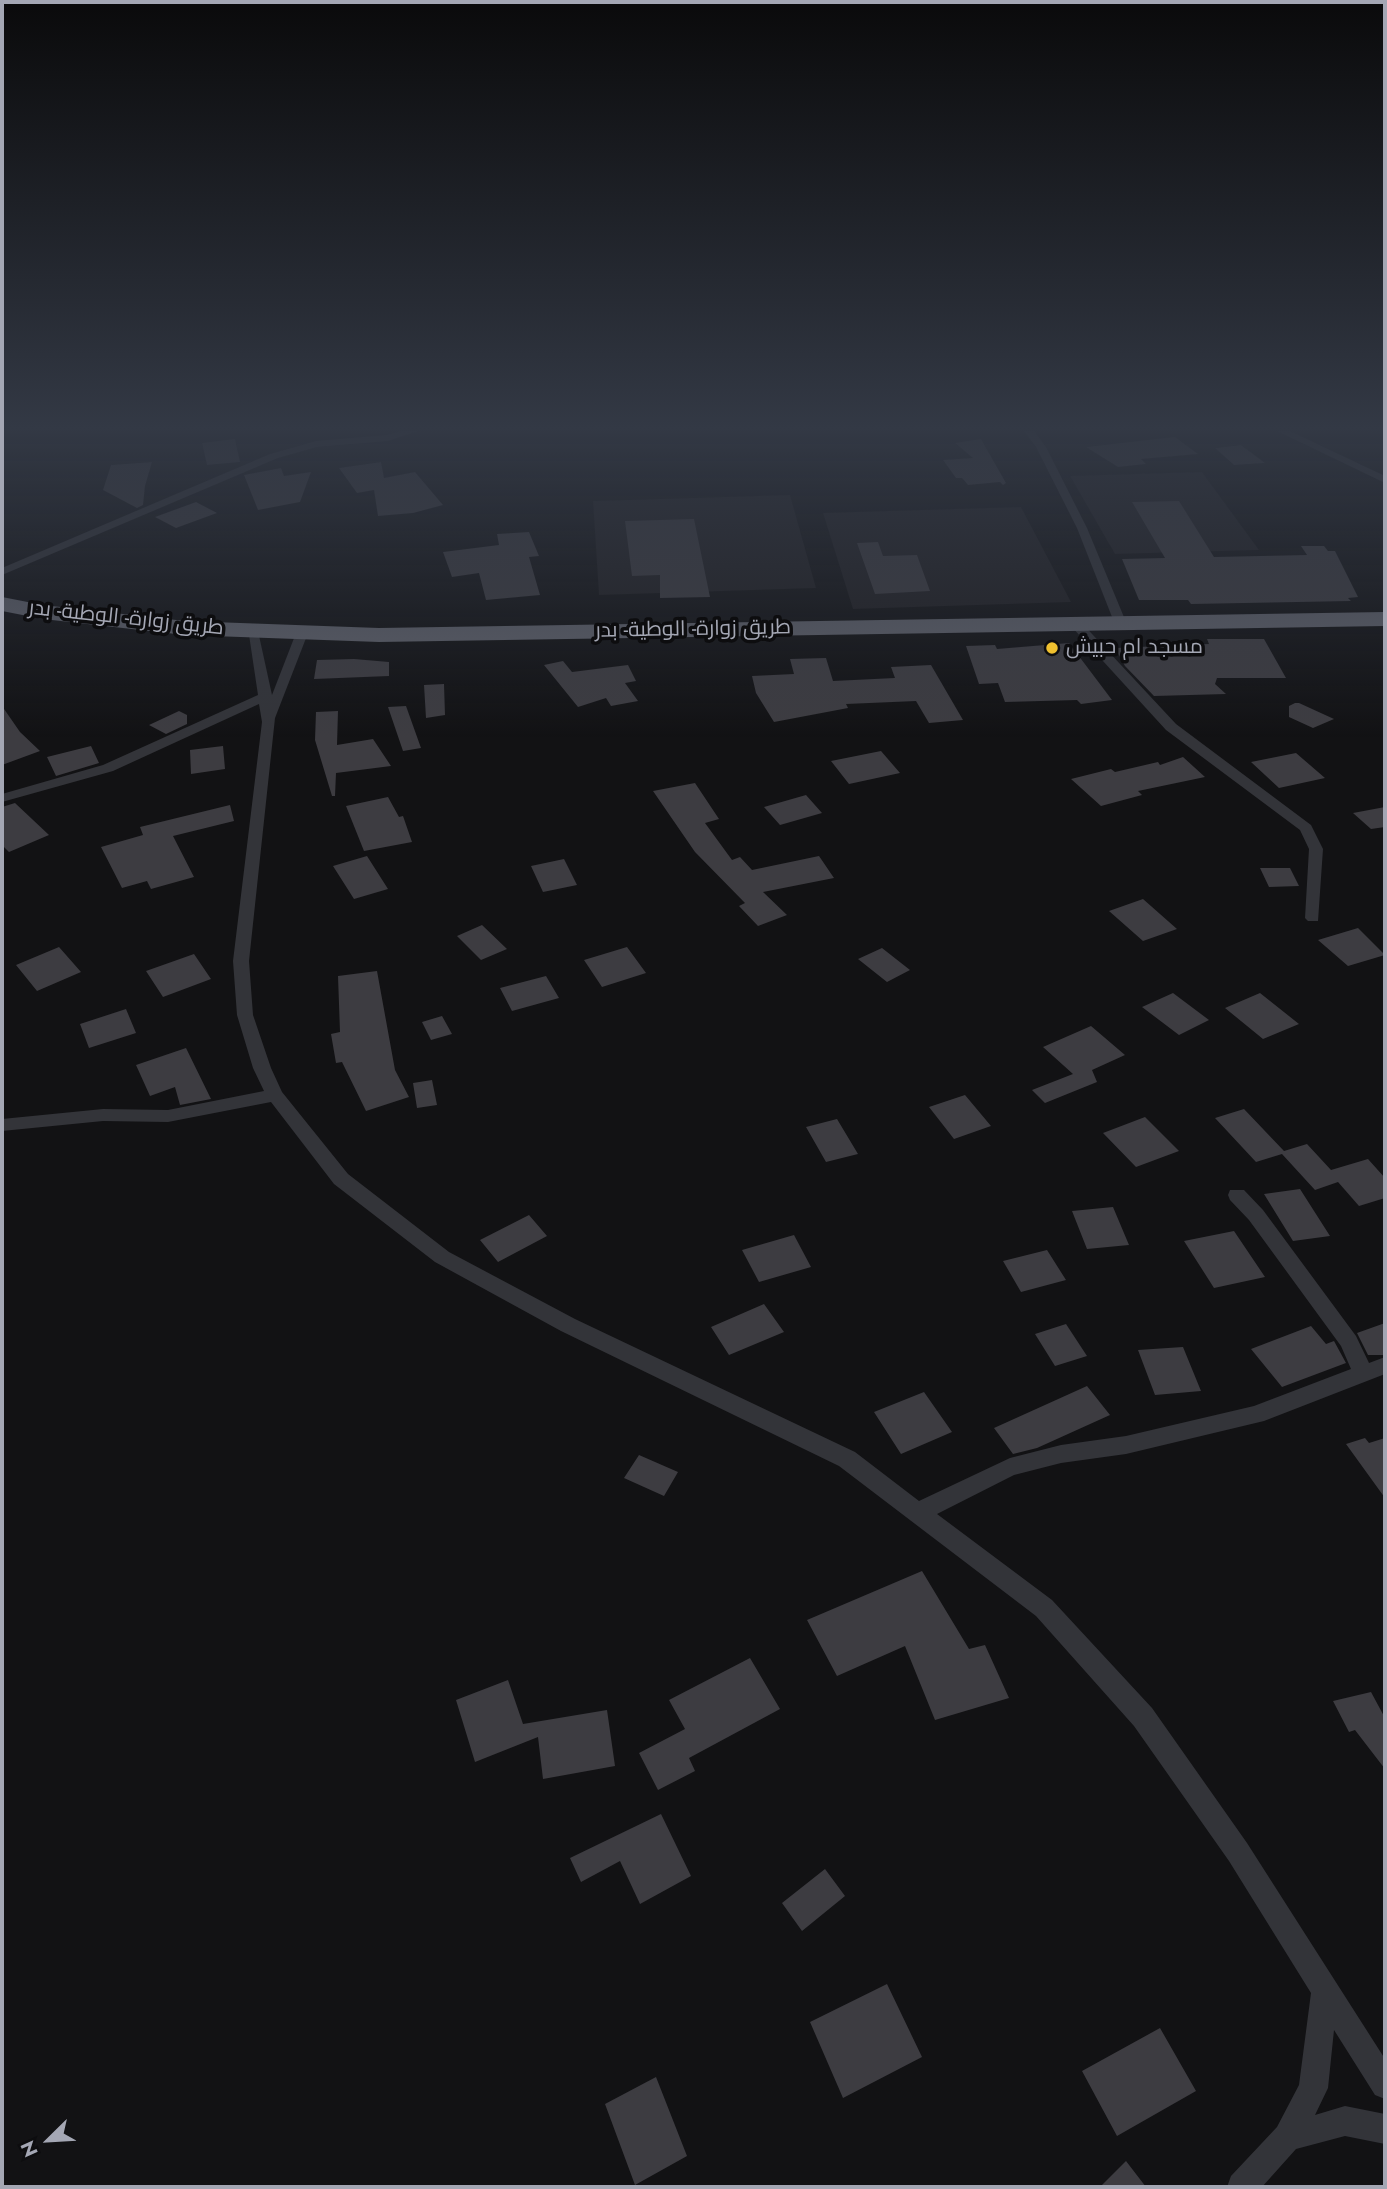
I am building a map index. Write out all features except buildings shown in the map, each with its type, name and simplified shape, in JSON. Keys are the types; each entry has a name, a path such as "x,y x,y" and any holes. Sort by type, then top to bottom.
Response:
{"highway":[{"name":"طريق زوارة- الوطية- بدر","path":"2,604 119,622 252,631 379,635 1385,619"}],"street":[{"path":"2,572 93,533"},
{"path":"1084,533 1121,622"},
{"path":"1075,623 1171,727 1306,828 1316,849 1313,918"},
{"path":"252,631 267,695 269,722 241,961 246,1015 262,1068 275,1095 341,1179 442,1257 568,1325 846,1459 1044,1608 1143,1717 1238,1852 1385,2085"},
{"path":"269,722 302,633"},
{"path":"2,798 108,768 267,695"},
{"path":"2,1125 103,1115 160,1116 275,1095"},
{"path":"1237,1195 1256,1215 1335,1322 1349,1342 1364,1375"},
{"path":"918,1512 1010,1466 1061,1454 1126,1446 1256,1415 1385,1365"},
{"path":"1242,2187 1287,2137 1313,2088 1325,1990"},
{"path":"1287,2137 1345,2121 1385,2129"}],"shaded area":[{"path":"595,533 801,533 816,588 599,595"},
{"path":"829,533 1035,533 1071,602 853,609"},
{"path":"1103,533 1247,533 1259,550 1115,554"}],"place":[{"name":"مسجد ام حبيش","path":"1052,648"}]}
